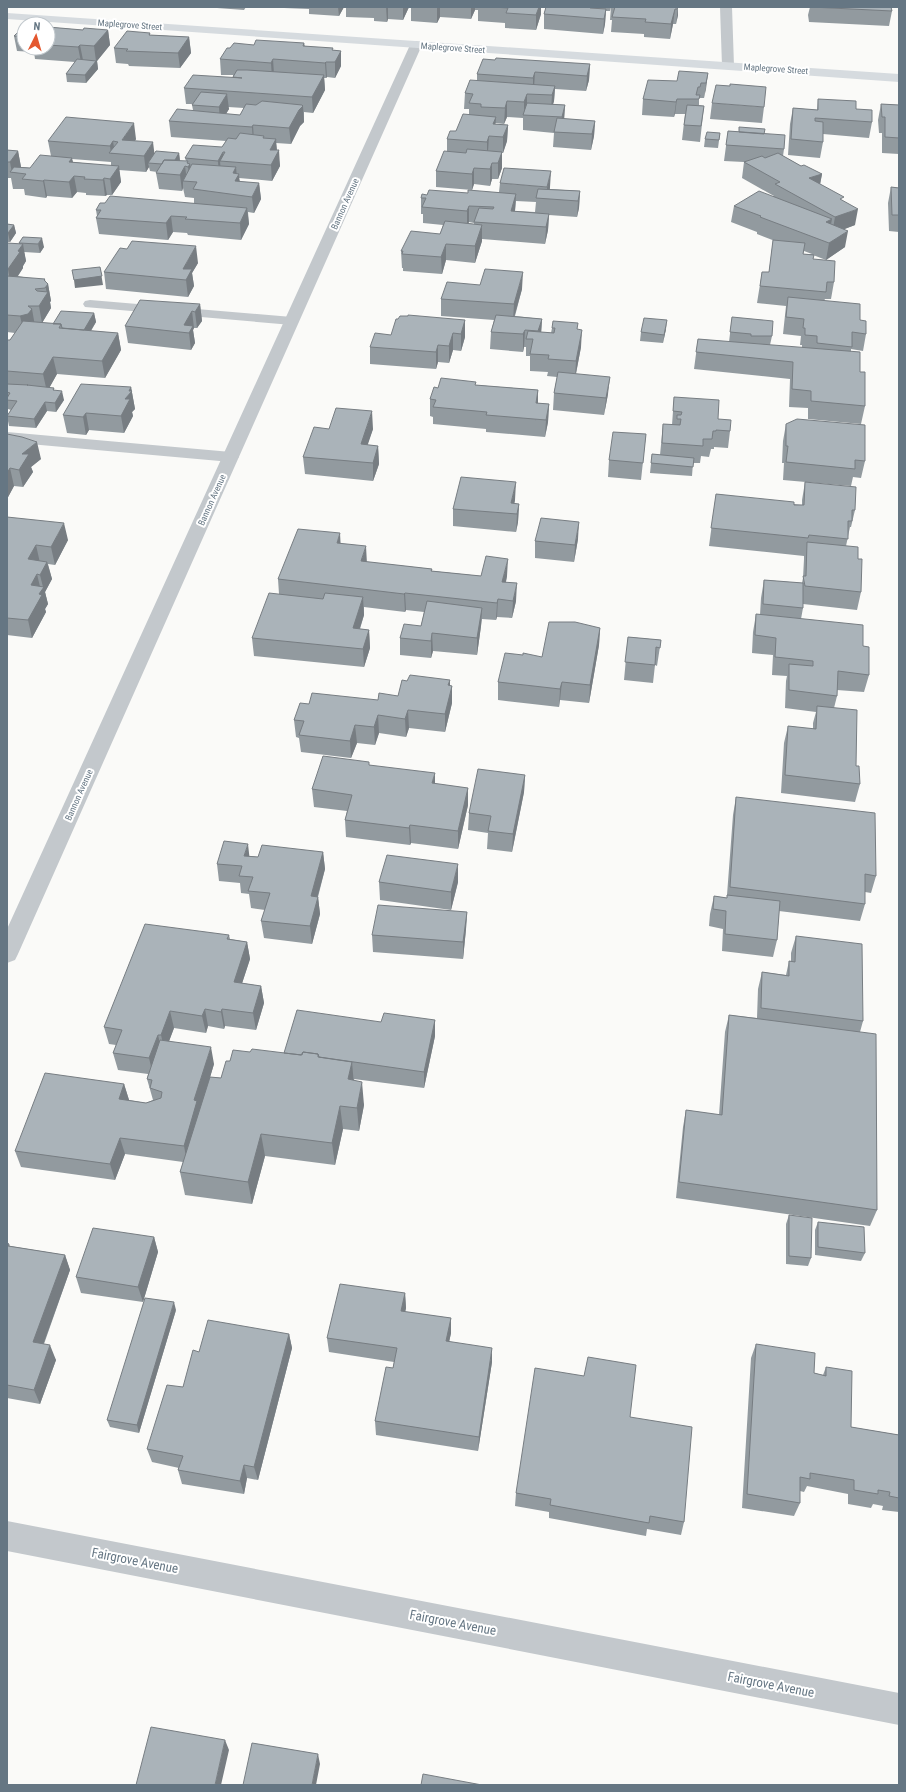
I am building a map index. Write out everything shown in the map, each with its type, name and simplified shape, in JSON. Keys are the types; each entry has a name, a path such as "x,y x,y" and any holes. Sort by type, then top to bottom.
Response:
{"street":[{"path":"726,7 728,66"},
{"name":"Maplegrove Street","path":"7,16 899,78"},
{"name":"Bannon Avenue","path":"7,954 416,45"},
{"name":"Fairgrove Avenue","path":"7,1536 899,1709"}],"lane":[{"path":"90,304 292,321"},
{"path":"7,437 231,457"}],"building":[{"path":"493,7 539,7 536,15 506,13 508,8"},
{"path":"546,7 590,7 606,9 604,19 544,14"},
{"path":"615,7 678,7 675,9 671,24 645,22 646,19 612,17"},
{"path":"811,7 891,7 892,11"},
{"path":"56,28 108,30 94,46 80,45 78,47 56,46"},
{"path":"127,31 150,33 149,35 189,37 178,53 126,51 128,49 114,48"},
{"path":"256,40 304,43 303,46 333,48 332,50 341,51 335,62 325,63 273,59 271,63 220,59 227,48 230,48 234,43 254,45"},
{"path":"496,58 590,64 587,76 535,72 533,78 477,74 483,59 495,60"},
{"path":"77,59 96,61 85,75 66,74"},
{"path":"237,70 324,75 312,97 184,88 193,75 242,78 233,77"},
{"path":"679,71 708,73 706,83 701,83 700,87 698,87 696,95 700,95 699,99 677,99 676,102 643,99 648,80 677,81"},
{"path":"470,80 555,86 552,95 527,94 524,102 507,101 505,108 481,107 481,104 469,103 473,94 465,93"},
{"path":"730,84 766,87 764,107 712,103 716,85 730,86"},
{"path":"201,92 227,94 219,107 192,105"},
{"path":"818,99 856,101 856,109 872,110 872,122 815,118 815,121 823,122 823,142 791,139 793,108 818,110"},
{"path":"262,101 303,106 299,110 289,128 169,121 177,109 240,115 246,104 256,105"},
{"path":"527,103 565,105 562,117 523,115"},
{"path":"881,104 899,105 899,138 885,137 885,117 882,117"},
{"path":"687,105 704,106 701,126 684,125"},
{"path":"463,114 496,117 493,124 508,125 503,137 489,136 487,142 447,139 450,131 456,131"},
{"path":"66,117 134,123 122,140 153,142 144,156 109,153 118,142 113,141 110,146 48,141"},
{"path":"557,118 595,121 592,134 554,132"},
{"path":"739,127 765,129 764,134 739,132"},
{"path":"728,131 785,135 784,149 726,145"},
{"path":"707,132 720,133 719,140 705,139"},
{"path":"240,133 276,139 270,150 279,150 271,165 220,161 225,152 223,152 218,161 185,158 193,145 222,147 228,138 236,139"},
{"path":"467,149 502,152 498,163 492,163 490,169 474,168 472,174 436,171 444,151 466,153"},
{"path":"7,150 18,151 10,162 7,162"},
{"path":"156,151 179,153 175,160 164,160 162,164 148,163"},
{"path":"778,153 801,166 804,165 822,174 809,178 844,197 840,199 858,209 835,217 775,184 780,182 744,162 762,156 765,158"},
{"path":"40,155 72,158 69,162 119,166 110,179 84,179 85,177 74,176 69,182 22,179 26,174 10,172 14,167 30,168"},
{"path":"164,160 188,161 187,163 190,164 188,167 185,166 180,175 156,173"},
{"path":"192,164 236,167 233,173 239,174 235,181 259,183 252,197 193,189 197,182 183,181"},
{"path":"504,168 551,171 547,187 500,183"},
{"path":"891,187 899,188 899,215 892,215"},
{"path":"538,189 580,191 578,201 536,198"},
{"path":"429,190 468,193 468,190 516,194 511,211 549,214 546,227 474,222 479,208 493,209 494,207 469,206 467,211 422,207 426,198 421,198 422,194 427,195"},
{"path":"759,191 832,219 826,222 848,231 829,243 734,206"},
{"path":"110,196 247,208 240,223 185,219 187,217 171,216 166,223 96,218 101,210 96,210 100,203 105,203"},
{"path":"445,221 482,225 475,246 446,244 441,257 402,254 403,251 401,251 411,231 440,234"},
{"path":"7,224 14,225 8,233 7,233"},
{"path":"23,237 42,238 38,244 19,243"},
{"path":"773,240 805,243 803,254 814,255 813,259 835,261 834,282 827,282 826,292 760,286 762,272 769,272"},
{"path":"132,241 196,246 183,269 192,269 186,280 104,272 120,248 127,249"},
{"path":"7,243 23,244 18,251 20,252 8,269 7,269"},
{"path":"100,267 102,276 74,280 72,270"},
{"path":"485,269 523,272 514,304 441,299 447,282 480,285"},
{"path":"7,276 45,279 44,280 48,284 45,288 35,289 37,291 48,292 39,306 28,306 32,309 28,314 20,316 7,315"},
{"path":"788,297 860,304 860,320 866,321 866,334 852,332 852,347 817,343 817,336 805,335 805,328 803,328 804,319 786,317"},
{"path":"140,300 200,304 195,312 192,311 184,325 193,326 189,333 125,326"},
{"path":"61,311 94,313 84,330 62,328 61,324 53,324"},
{"path":"408,315 465,320 461,334 453,333 449,346 438,345 436,352 370,347 375,333 391,335 396,319 400,316"},
{"path":"496,315 542,319 538,331 525,330 523,334 491,332"},
{"path":"732,317 773,321 772,336 751,336 751,334 730,332"},
{"path":"644,318 667,320 664,335 641,332"},
{"path":"23,321 61,324 59,328 118,333 102,361 53,357 43,374 7,371 7,340 10,340"},
{"path":"553,321 578,323 577,329 582,330 576,361 548,359 549,355 530,354 533,339 526,339 528,331 554,333 555,328 552,328"},
{"path":"698,339 860,352 860,372 865,372 865,406 811,401 811,391 792,389 793,362 696,352"},
{"path":"558,372 610,377 606,398 554,393"},
{"path":"441,378 476,382 475,385 538,390 536,403 549,404 546,420 486,415 487,412 433,407 436,400 430,399 434,387 438,388"},
{"path":"7,384 54,388 53,390 62,391 55,403 45,402 34,419 7,416 17,401 7,400 10,393 7,392"},
{"path":"81,384 131,387 129,391 132,391 125,399 130,399 121,416 86,413 83,417 63,415"},
{"path":"674,397 719,400 718,419 731,420 730,431 713,431 712,439 703,439 703,446 662,443 663,424 680,425 681,419 677,419 677,415 681,415 682,412 673,411"},
{"path":"336,408 372,411 361,444 378,446 373,463 303,457 314,427 329,429"},
{"path":"797,419 865,425 865,461 855,460 855,469 786,462 788,446 786,446 786,424"},
{"path":"613,432 646,434 643,463 609,460"},
{"path":"7,434 37,442 22,454 29,454 19,470 10,468 7,473"},
{"path":"652,454 694,458 693,467 651,463"},
{"path":"461,477 516,482 511,503 519,504 517,514 453,509"},
{"path":"805,482 856,487 855,510 852,510 852,521 848,521 848,539 809,535 808,538 711,528 716,494 794,502 794,505 804,505"},
{"path":"7,517 64,523 51,547 36,545 28,559 47,562 40,575 37,574 31,585 44,587 39,594 42,595 28,620 7,618"},
{"path":"541,518 579,522 575,545 535,541"},
{"path":"298,529 340,533 337,543 366,546 361,561 432,569 431,571 481,576 486,556 508,559 502,582 517,583 513,601 498,599 497,603 278,579"},
{"path":"807,542 858,547 858,559 862,559 861,592 805,586 803,576 806,576"},
{"path":"764,580 803,583 803,608 763,604"},
{"path":"269,593 323,599 325,593 363,597 353,628 369,630 363,649 252,638"},
{"path":"427,601 482,608 477,638 432,633 431,641 400,638 404,624 421,626"},
{"path":"756,614 863,625 863,646 869,647 869,675 838,671 837,696 789,690 789,664 813,666 813,661 775,657 776,638 755,635"},
{"path":"549,622 575,622 600,628 590,685 562,682 560,689 498,682 505,653 523,655 523,653 542,657"},
{"path":"628,637 661,640 660,648 656,647 655,665 625,662"},
{"path":"410,675 450,680 448,685 452,686 445,714 408,710 405,719 378,715 374,727 355,725 350,741 299,735 304,721 294,720 300,703 309,704 312,693 378,700 379,693 398,696 402,680 407,681"},
{"path":"817,706 857,710 856,766 859,766 860,784 785,775 788,726 816,729"},
{"path":"323,756 369,762 369,765 435,773 432,783 468,788 458,831 410,825 409,828 345,820 352,795 312,789"},
{"path":"478,769 525,775 513,834 488,831 491,816 469,813"},
{"path":"736,797 875,813 876,876 865,874 865,904 730,887"},
{"path":"224,841 248,844 244,856 258,857 262,845 323,852 311,896 318,897 310,926 261,921 270,893 248,891 253,877 239,876 242,866 217,864"},
{"path":"387,855 458,864 451,892 379,882"},
{"path":"727,895 780,901 777,940 725,934 726,911 713,909 714,896 727,898"},
{"path":"378,905 467,912 463,942 372,935"},
{"path":"145,924 229,935 227,939 247,942 234,982 261,986 253,1013 222,1009 221,1012 205,1009 202,1016 170,1011 161,1035 158,1035 149,1058 113,1053 122,1030 104,1027"},
{"path":"796,936 862,944 863,1021 761,1008 762,972 789,976 789,961 795,962"},
{"path":"297,1010 381,1022 384,1013 435,1020 424,1072 319,1057 318,1054 303,1052 302,1055 284,1053"},
{"path":"729,1015 876,1034 877,1210 679,1182 686,1110 722,1115"},
{"path":"160,1040 211,1047 194,1100 197,1101 184,1146 120,1138 110,1164 15,1151 45,1073 124,1084 119,1099 146,1103 161,1098 162,1092 150,1088 152,1080 147,1079"},
{"path":"252,1049 301,1055 303,1052 318,1054 318,1057 352,1062 348,1079 362,1082 357,1108 340,1106 332,1143 261,1134 248,1182 180,1172 210,1077 221,1078 226,1061 230,1061 233,1050 250,1052"},
{"path":"789,1215 812,1218 811,1258 789,1256"},
{"path":"818,1222 864,1227 865,1253 818,1247"},
{"path":"93,1228 154,1237 138,1287 76,1277"},
{"path":"7,1243 9,1244 8,1246 65,1255 33,1342 50,1345 34,1390 7,1385"},
{"path":"340,1284 405,1293 401,1311 451,1318 446,1341 492,1348 479,1437 375,1421 386,1367 393,1368 397,1348 327,1338"},
{"path":"145,1298 174,1302 137,1425 107,1420"},
{"path":"208,1320 289,1334 254,1467 244,1465 240,1481 178,1470 183,1456 147,1449 167,1385 183,1387 193,1350 199,1352"},
{"path":"756,1344 815,1353 814,1373 826,1376 826,1367 852,1371 851,1427 899,1435 899,1498 889,1496 890,1492 878,1490 878,1494 854,1490 854,1480 810,1473 810,1479 800,1477 800,1503 747,1494"},
{"path":"588,1357 636,1365 630,1417 692,1427 684,1522 650,1516 649,1523 550,1505 551,1499 516,1493 535,1368 584,1376"},
{"path":"151,1727 225,1740 215,1785 136,1785"},
{"path":"252,1743 318,1754 312,1785 243,1785"},
{"path":"423,1774 482,1785 421,1785"}]}
